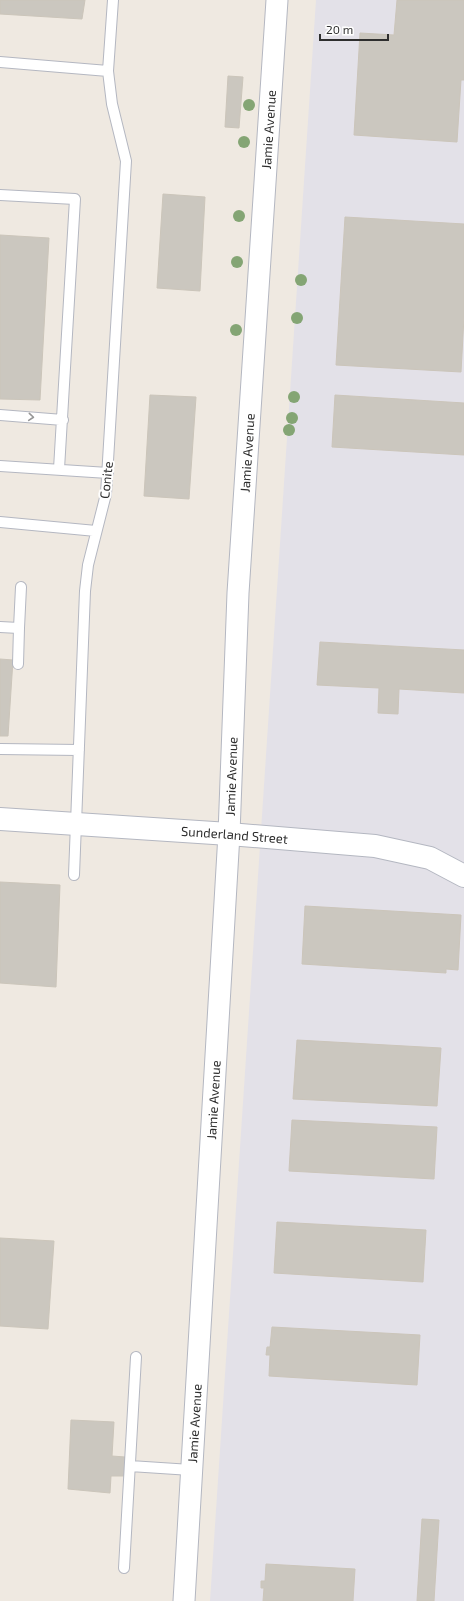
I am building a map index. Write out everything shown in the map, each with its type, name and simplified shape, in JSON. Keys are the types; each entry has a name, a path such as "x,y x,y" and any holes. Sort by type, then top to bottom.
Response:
{"street":[{"name":"Jamie Avenue","path":"184,1601 229,834 238,586 277,0"},
{"name":"Sunderland Street","path":"0,819 229,834 375,846 430,858 464,876"}],"lane":[{"name":"Conite","path":"74,875 85,591 88,565 106,494 126,161 118,134 112,104 108,71 113,0"},
{"path":"0,62 108,71"},
{"path":"0,195 75,199 59,469"},
{"path":"0,414 62,420"},
{"path":"0,466 108,473"},
{"path":"0,522 96,531"},
{"path":"18,664 21,587"},
{"path":"0,627 19,628"},
{"path":"0,749 79,750"},
{"path":"124,1568 136,1357"},
{"path":"130,1466 191,1470"}],"shaded area":[{"path":"316,0 464,0 464,1601 210,1601"}],"building":[{"path":"0,0 85,0 82,19 0,14"},
{"path":"397,0 464,0 464,80 461,80 457,142 354,135 360,33 394,35"},
{"path":"228,76 243,77 239,128 225,127"},
{"path":"163,194 205,197 200,291 157,288"},
{"path":"345,217 464,224 464,317 461,372 336,365"},
{"path":"0,235 49,238 40,400 0,399"},
{"path":"150,395 196,397 189,499 144,496"},
{"path":"335,395 464,403 464,455 332,447"},
{"path":"320,642 464,650 464,693 399,689 398,714 378,713 379,688 317,685"},
{"path":"0,659 13,660 8,736 0,736"},
{"path":"0,882 60,885 56,987 0,983"},
{"path":"305,906 461,915 458,970 446,969 446,973 302,964"},
{"path":"297,1040 441,1048 437,1106 293,1099"},
{"path":"292,1120 437,1127 434,1179 289,1171"},
{"path":"277,1222 426,1230 423,1282 274,1273"},
{"path":"0,1238 54,1241 48,1329 0,1326"},
{"path":"272,1327 420,1335 417,1385 269,1376 270,1355 266,1355 267,1347 270,1347"},
{"path":"71,1420 114,1422 112,1456 125,1457 124,1476 111,1476 110,1493 68,1489"},
{"path":"422,1519 439,1520 434,1601 417,1601"},
{"path":"266,1564 355,1569 353,1601 263,1601 264,1588 261,1588 261,1581 265,1581"}]}
